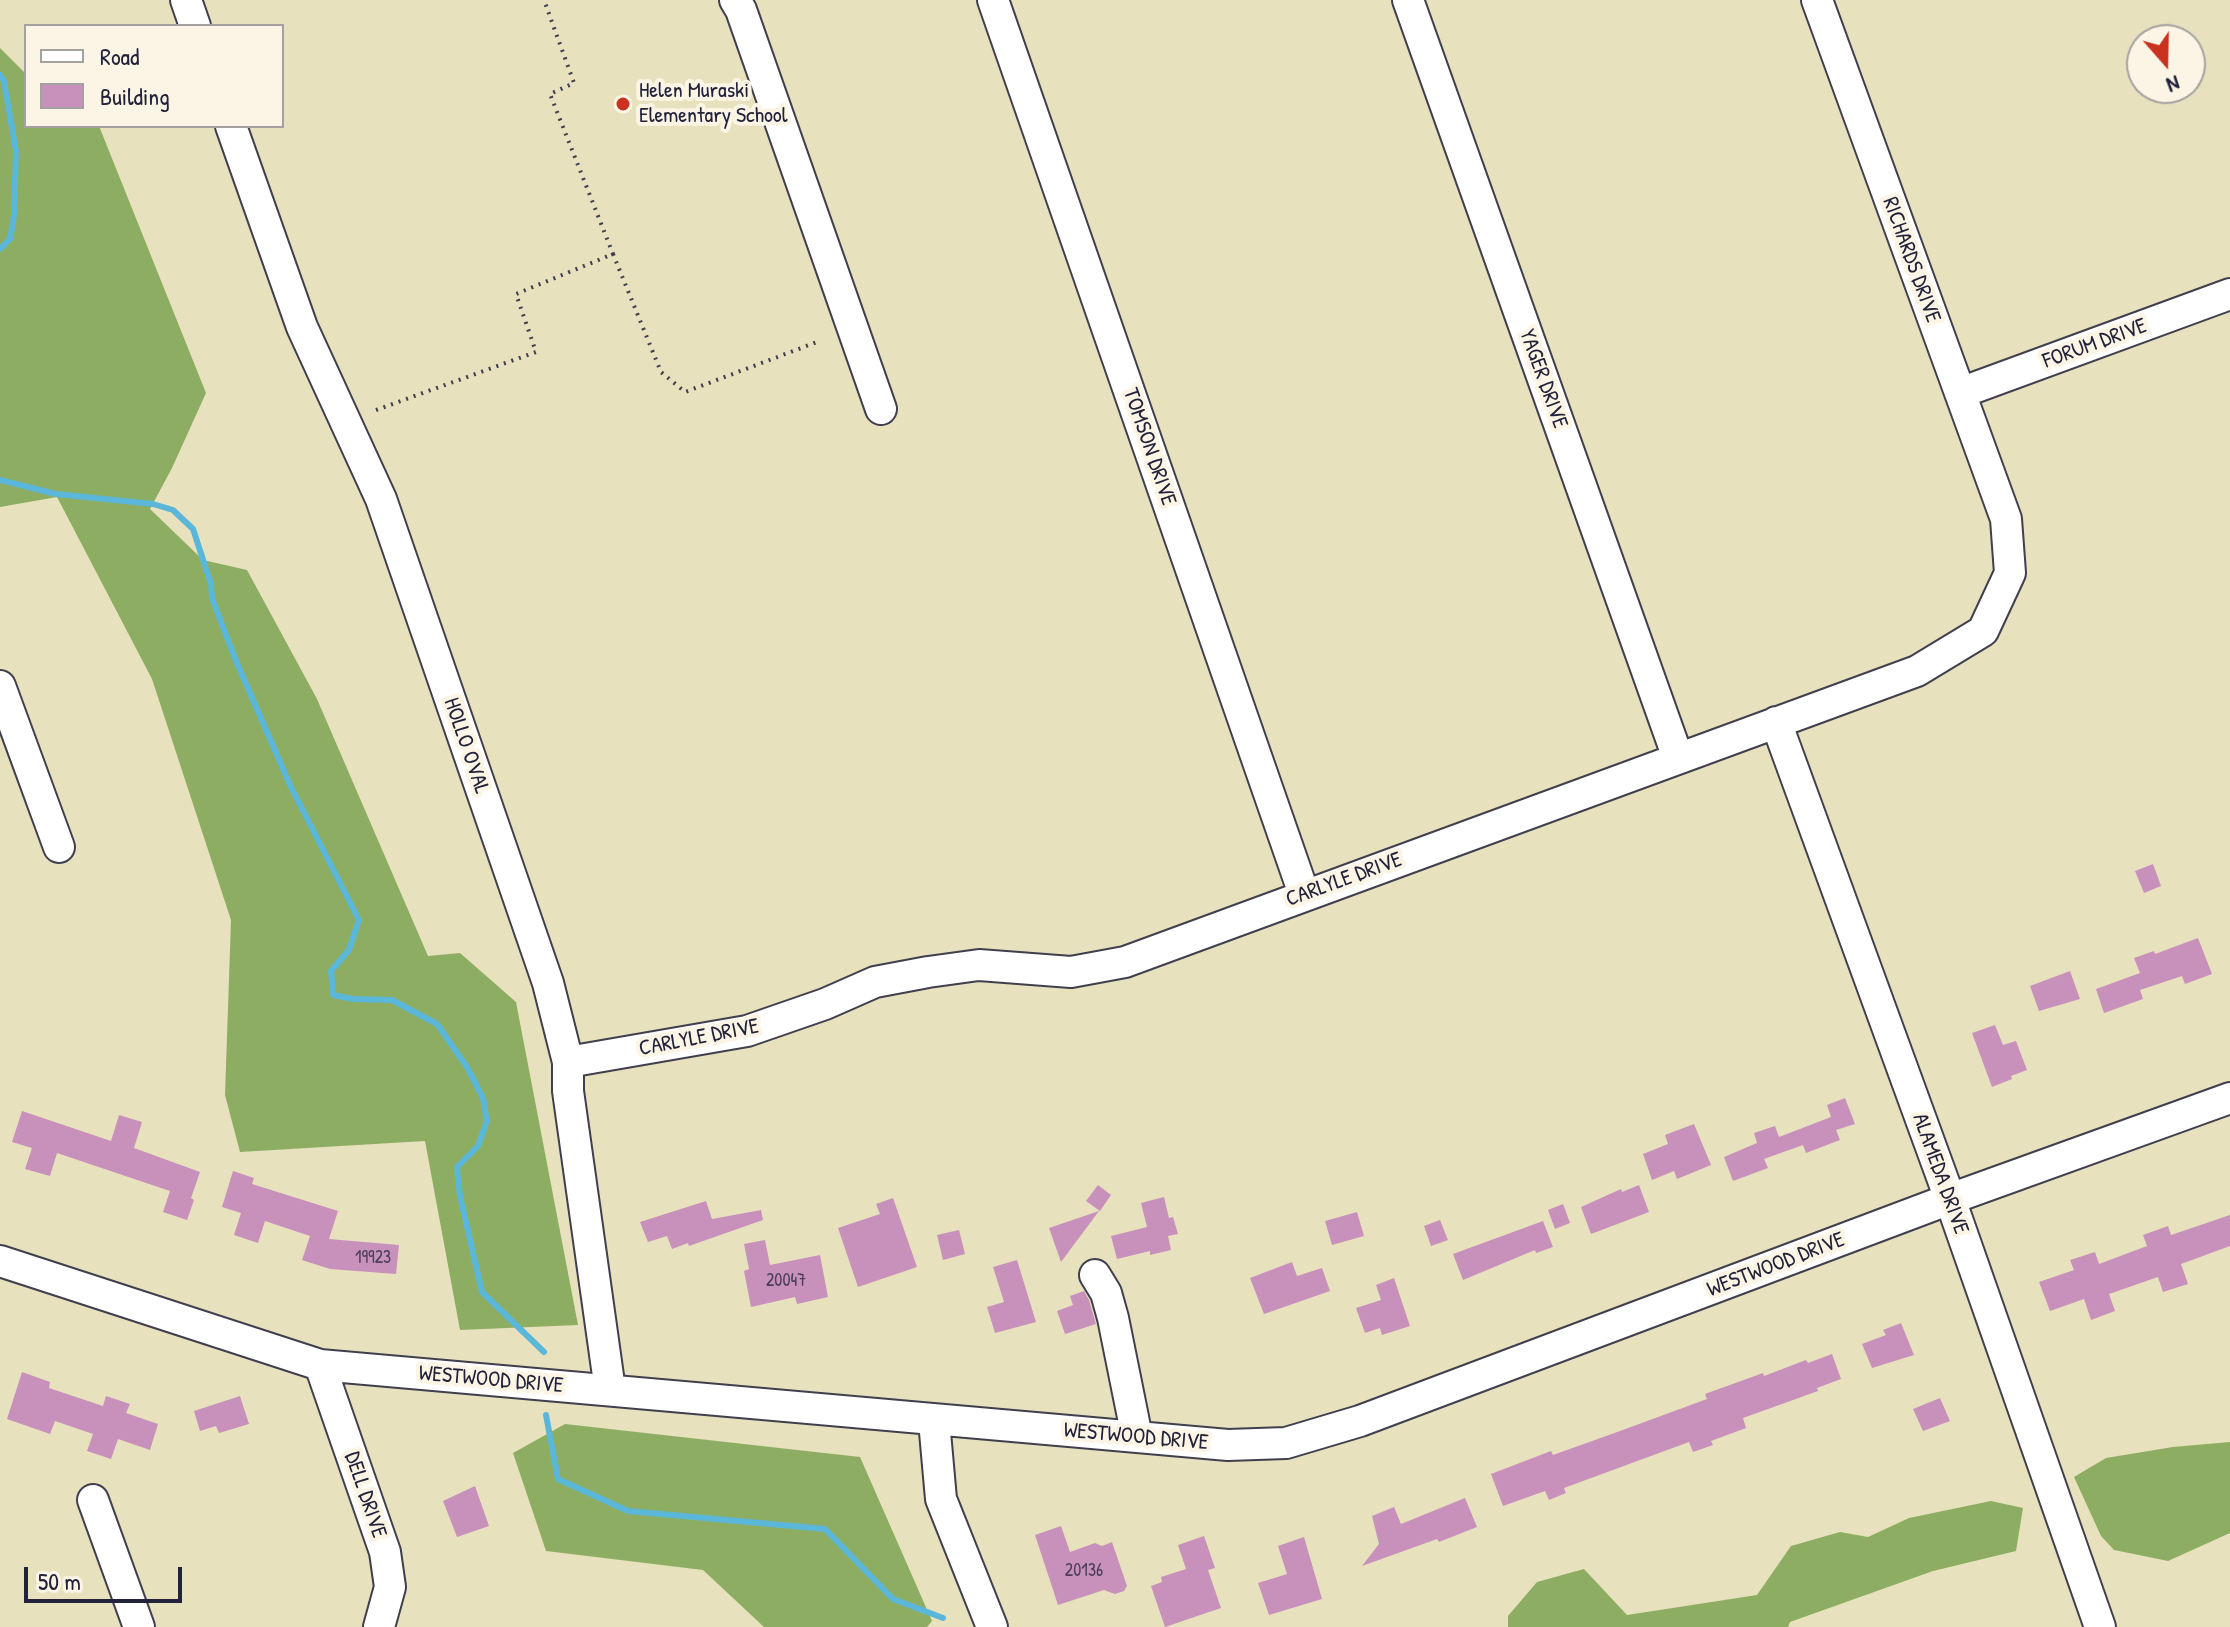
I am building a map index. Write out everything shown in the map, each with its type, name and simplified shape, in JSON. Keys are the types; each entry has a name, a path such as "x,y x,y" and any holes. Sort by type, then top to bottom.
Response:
{"street":[{"path":"186,0 194,24"},
{"path":"735,0 881,409"},
{"name":"TOMSON DRIVE","path":"993,0 1304,894"},
{"name":"YAGER DRIVE","path":"1408,0 1678,758"},
{"name":"RICHARDS DRIVE","path":"1817,0 2006,519"},
{"name":"HOLLO OVAL","path":"232,128 302,327 381,499 548,983 568,1062 568,1091 610,1390"},
{"name":"FORUM DRIVE","path":"1960,393 2230,294"},
{"name":"CARLYLE DRIVE","path":"568,1062 747,1031 825,1004 875,982 928,972 979,965 1071,972 1125,962 1917,671 1983,631 2010,573 2006,519"},
{"path":"0,686 59,847"},
{"name":"ALAMEDA DRIVE","path":"1776,722 1950,1199 2100,1627"},
{"name":"WESTWOOD DRIVE","path":"0,1261 320,1365 1228,1445 1286,1443 1360,1421 1950,1199 2230,1098"},
{"path":"1095,1275 1106,1293 1113,1318 1137,1437"},
{"name":"DELL DRIVE","path":"320,1365 385,1552 390,1587 379,1627"},
{"path":"934,1421 941,1499 992,1627"},
{"path":"93,1500 139,1627"}],"path":[{"path":"544,0 574,83 550,94 661,372 685,392 817,342"},
{"path":"376,410 536,352 516,294 613,254"}],"green space":[{"path":"0,48 24,72 24,128 100,128 206,393 150,509 203,560 247,570 317,699 428,956 460,953 516,1002 578,1325 460,1330 425,1141 240,1152 225,1095 231,920 152,679 57,497 0,507"},
{"path":"565,1424 860,1457 932,1621 927,1627 764,1627 703,1570 546,1551 513,1453"},
{"path":"2230,1442 2230,1533 2168,1561 2114,1550 2101,1536 2074,1477 2106,1458"},
{"path":"1991,1501 2023,1508 2016,1551 1933,1571 1790,1622 1788,1627 1508,1627 1508,1616 1537,1582 1584,1569 1627,1615 1757,1595 1791,1546 1840,1532 1868,1537 1909,1518"}],"building":[{"path":"2153,864 2161,886 2144,893 2135,871"},
{"path":"2198,938 2212,974 2185,984 2182,976 2140,990 2143,999 2104,1013 2096,989 2140,973 2134,958 2154,951 2155,954"},
{"path":"2070,971 2080,999 2039,1011 2030,986"},
{"path":"1995,1025 2003,1045 2016,1041 2027,1070 1992,1087 1972,1033"},
{"path":"1845,1098 1855,1124 1836,1130 1840,1140 1806,1153 1803,1145 1764,1159 1768,1168 1733,1181 1724,1157 1757,1143 1754,1133 1775,1126 1779,1137 1831,1117 1827,1105"},
{"path":"22,1111 111,1141 119,1115 142,1122 134,1148 200,1172 187,1220 163,1212 170,1191 57,1153 50,1176 25,1169 32,1148 12,1142"},
{"path":"1694,1124 1711,1165 1677,1179 1674,1171 1652,1180 1643,1154 1668,1144 1665,1135"},
{"path":"233,1171 254,1178 252,1184 338,1211 329,1239 399,1245 396,1274 330,1269 302,1260 310,1236 265,1221 258,1243 234,1235 241,1213 222,1207"},
{"path":"1098,1185 1111,1195 1100,1211 1086,1201"},
{"path":"1639,1185 1649,1212 1591,1234 1581,1207 1621,1189 1622,1192"},
{"path":"1164,1197 1169,1218 1173,1217 1178,1234 1168,1236 1171,1250 1150,1255 1150,1251 1117,1259 1111,1236 1147,1227 1141,1203"},
{"path":"893,1198 917,1267 858,1287 838,1228 880,1214 876,1204"},
{"path":"706,1201 712,1219 761,1210 763,1220 689,1246 688,1243 672,1249 667,1236 648,1242 640,1222"},
{"path":"1563,1204 1570,1223 1555,1229 1548,1210"},
{"path":"1099,1211 1061,1262 1049,1228"},
{"path":"1357,1212 1364,1236 1332,1245 1325,1221"},
{"path":"2230,1215 2230,1246 2181,1264 2188,1284 2163,1292 2158,1277 2109,1294 2115,1311 2091,1320 2084,1299 2050,1311 2039,1282 2074,1270 2070,1260 2095,1252 2099,1264 2147,1246 2143,1235 2168,1226 2171,1235"},
{"path":"1440,1220 1448,1240 1431,1246 1424,1226"},
{"path":"1543,1221 1553,1247 1536,1253 1535,1250 1463,1280 1453,1254"},
{"path":"959,1230 965,1254 943,1260 937,1235"},
{"path":"765,1240 770,1265 820,1255 828,1297 797,1304 795,1297 751,1307 744,1271 749,1269 744,1244"},
{"path":"1017,1260 1036,1322 995,1333 987,1307 1004,1302 993,1267"},
{"path":"1292,1262 1297,1276 1322,1268 1330,1291 1264,1314 1250,1278"},
{"path":"1394,1278 1410,1326 1382,1335 1380,1328 1365,1333 1356,1308 1381,1300 1376,1285"},
{"path":"1084,1291 1096,1324 1065,1334 1057,1311 1073,1305 1070,1296"},
{"path":"1901,1323 1914,1355 1872,1368 1862,1344 1886,1335 1883,1330"},
{"path":"1832,1354 1841,1379 1817,1388 1818,1391 1743,1418 1746,1428 1711,1441 1713,1445 1693,1452 1689,1442 1564,1488 1566,1493 1549,1500 1545,1491 1503,1506 1491,1474 1707,1399 1705,1394 1763,1373 1764,1376"},
{"path":"22,1372 50,1382 49,1388 103,1406 106,1396 130,1404 126,1413 158,1424 150,1450 118,1439 111,1459 87,1451 93,1434 55,1421 50,1434 7,1419"},
{"path":"240,1396 249,1424 219,1433 216,1426 200,1431 194,1411"},
{"path":"1940,1398 1950,1421 1923,1431 1913,1409"},
{"path":"475,1486 489,1526 457,1537 443,1501"},
{"path":"1465,1498 1477,1527 1362,1566 1379,1544 1372,1516 1394,1507 1401,1524"},
{"path":"1061,1526 1070,1552 1095,1543 1102,1546 1112,1542 1127,1586 1124,1591 1115,1594 1104,1590 1058,1605 1035,1535"},
{"path":"1204,1536 1215,1568 1208,1570 1221,1608 1165,1627 1151,1586 1162,1582 1161,1577 1186,1569 1178,1545"},
{"path":"1304,1537 1322,1599 1269,1615 1258,1583 1287,1574 1278,1546"}],"waterway":[{"path":"0,75 4,81 16,151 14,216 10,239 0,249"},
{"path":"0,480 56,494 153,504 173,510 193,529 211,584 212,598 234,656 290,785 359,920 349,950 331,971 333,995 392,1000 437,1024 467,1067 483,1098 487,1121 478,1146 457,1167 460,1196 482,1292 544,1352"},
{"path":"546,1415 558,1479 628,1511 825,1529 893,1599 943,1618"}],"place":[{"name":"Helen Muraski Elementary School","path":"623,104"}]}
